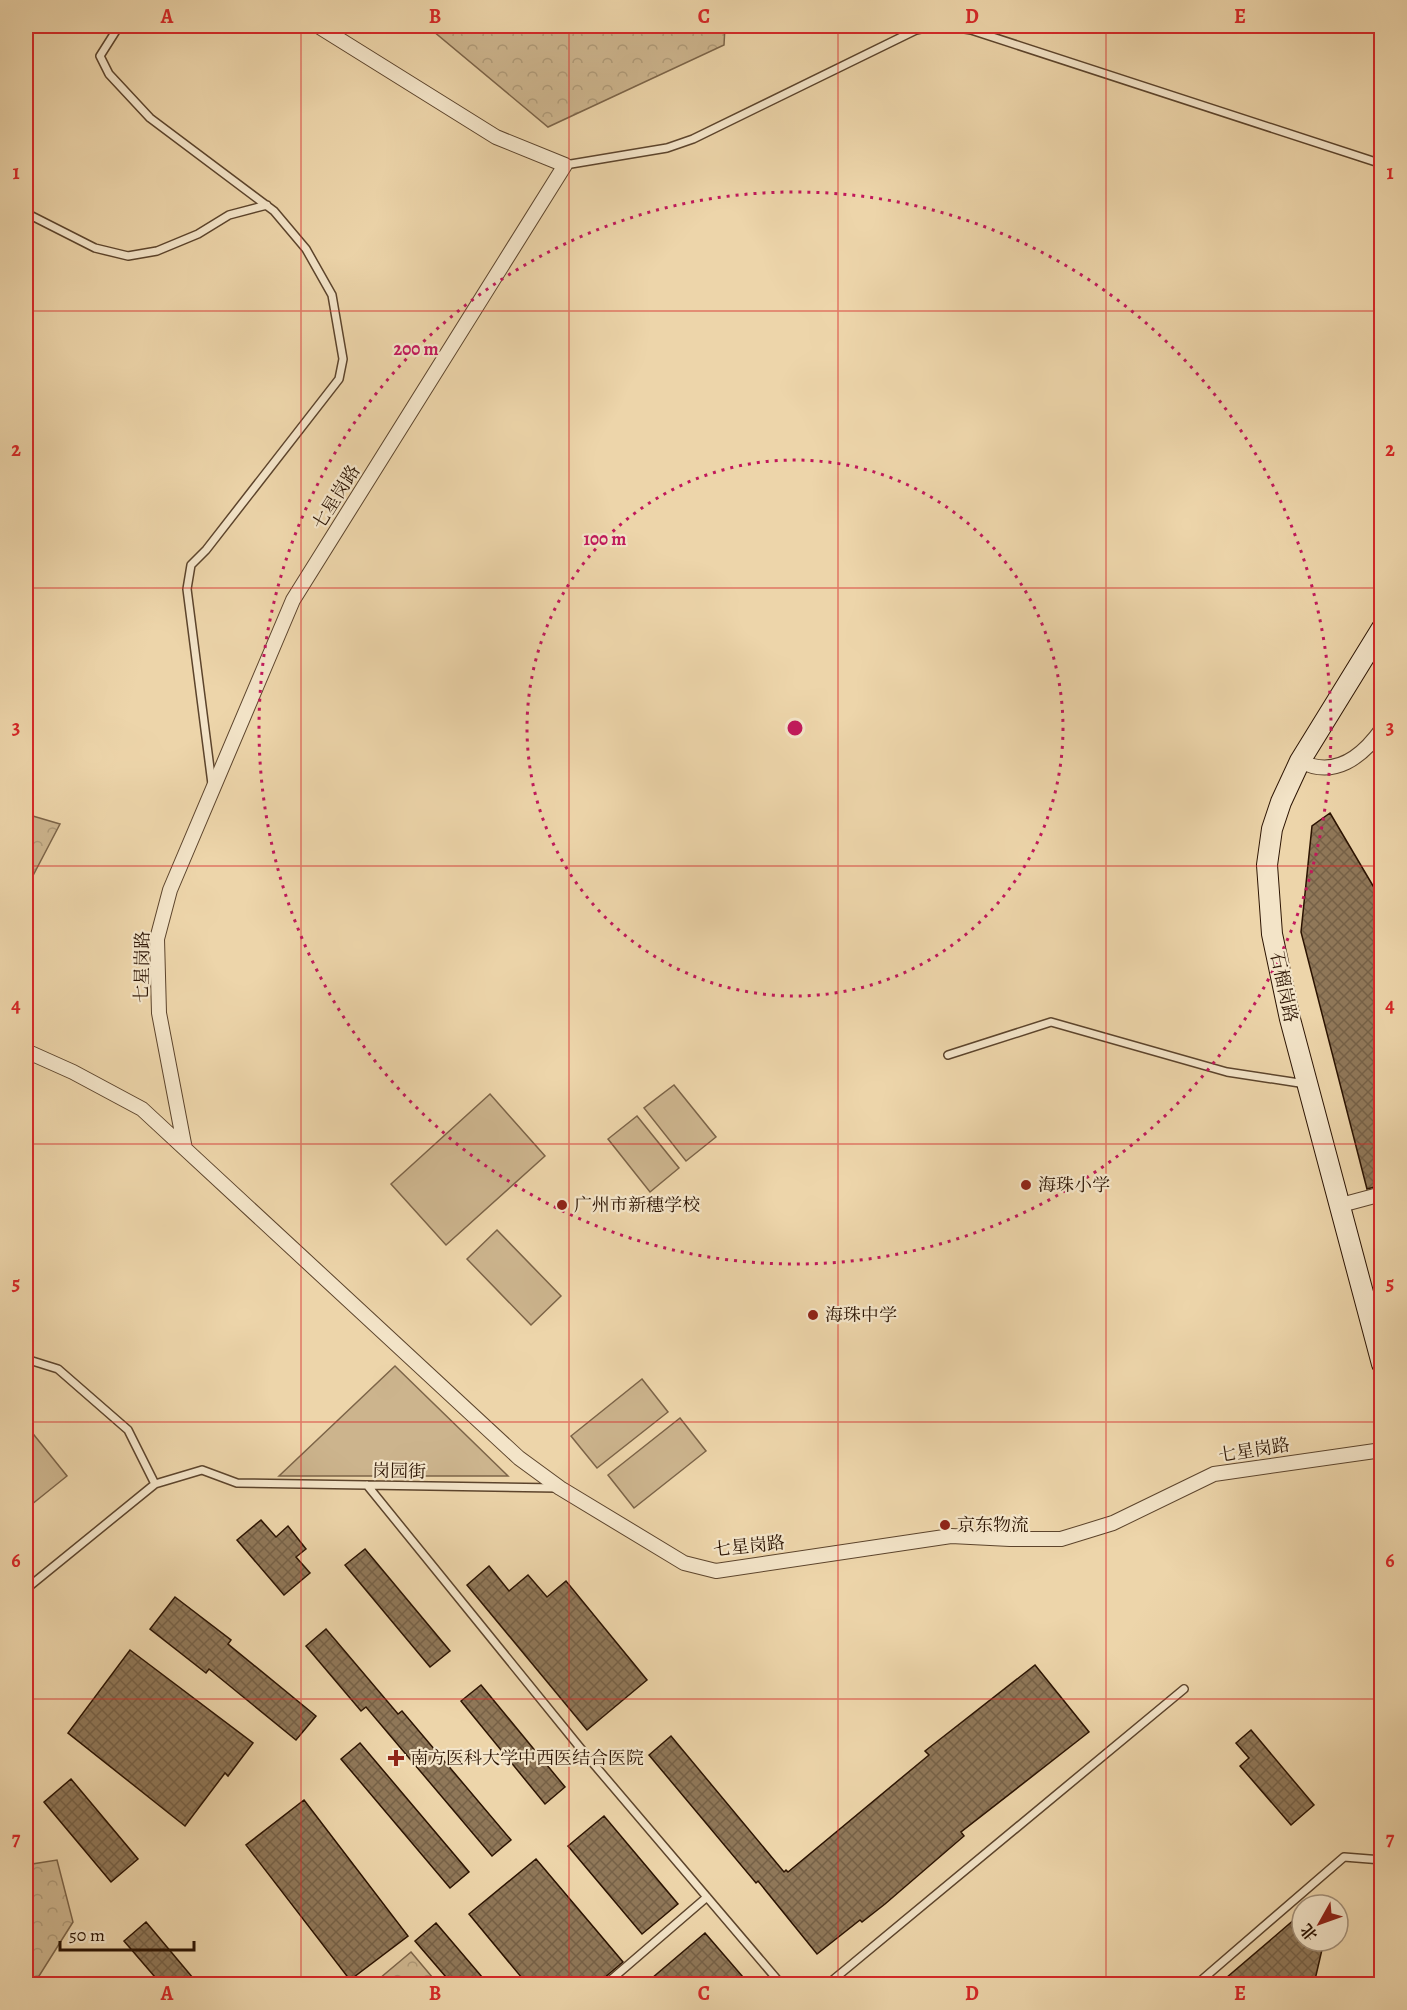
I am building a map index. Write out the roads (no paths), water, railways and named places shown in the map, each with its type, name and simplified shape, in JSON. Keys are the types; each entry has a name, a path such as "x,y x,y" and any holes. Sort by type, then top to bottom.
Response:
{"main road":[{"name":"石榴岗路","path":"1382,628 1300,761 1275,820 1267,865 1272,934 1290,1019 1382,1364"}],"street":[{"path":"318,26 496,136 565,165"},
{"name":"七星岗路","path":"184,1149 159,1013 157,939 170,890 293,600 565,165"},
{"path":"1300,761 1318,768 1329,769 1343,764 1362,753 1382,729"},
{"name":"七星岗路","path":"26,1051 73,1072 142,1109 519,1458 560,1488 684,1563 716,1571 951,1536 1061,1539 1113,1523 1214,1474 1382,1450"},
{"path":"1341,1205 1382,1194"}],"lane":[{"path":"119,26 100,56 109,74 150,118 274,211 306,249 332,295 343,359 339,379 206,550 191,565 187,589 213,789"},
{"path":"565,165 667,148 693,139 916,30 934,26"},
{"path":"946,26 971,30 1382,164"},
{"path":"26,213 95,248 128,256 157,251 198,234 229,215 267,205"},
{"path":"948,1055 1051,1022 1227,1072 1308,1084"},
{"path":"26,1359 58,1369 128,1430 155,1484 26,1589"},
{"name":"岗园街","path":"155,1484 202,1470 237,1483 560,1488"},
{"path":"367,1485 586,1755 781,1984"},
{"path":"828,1984 1184,1689"},
{"path":"1197,1984 1344,1857 1382,1860"},
{"path":"606,1984 707,1897"}],"place":[{"name":"海珠小学","path":"1026,1185"},
{"name":"广州市新穗学校","path":"562,1205"},
{"name":"海珠中学","path":"813,1315"},
{"name":"京东物流","path":"945,1525"},
{"name":"南方医科大学中西医结合医院","path":"396,1758"}]}
